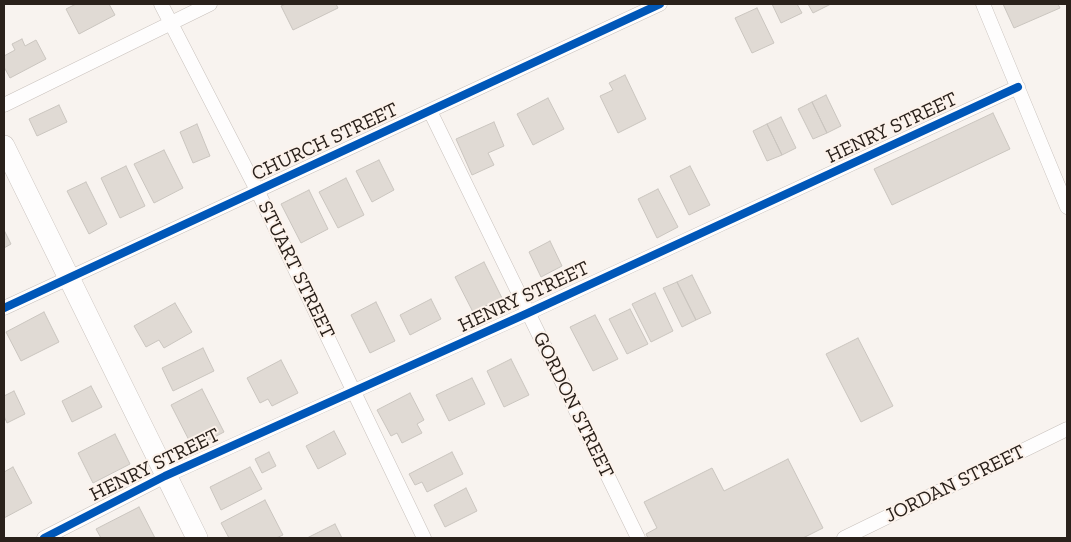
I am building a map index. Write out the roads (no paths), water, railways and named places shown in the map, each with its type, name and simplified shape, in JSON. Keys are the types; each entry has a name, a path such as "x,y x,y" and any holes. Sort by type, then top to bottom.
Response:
{"main road":[{"path":"4,146 197,538"}],"street":[{"name":"STUART STREET","path":"161,4 258,192 424,538"},
{"path":"4,105 210,4"},
{"name":"CHURCH STREET","path":"4,308 258,192 660,4"},
{"path":"983,4 1067,207"},
{"name":"HENRY STREET","path":"44,538 166,476 355,392 1018,87"},
{"name":"GORDON STREET","path":"430,111 638,538"},
{"name":"JORDAN STREET","path":"844,538 1067,429"}]}
